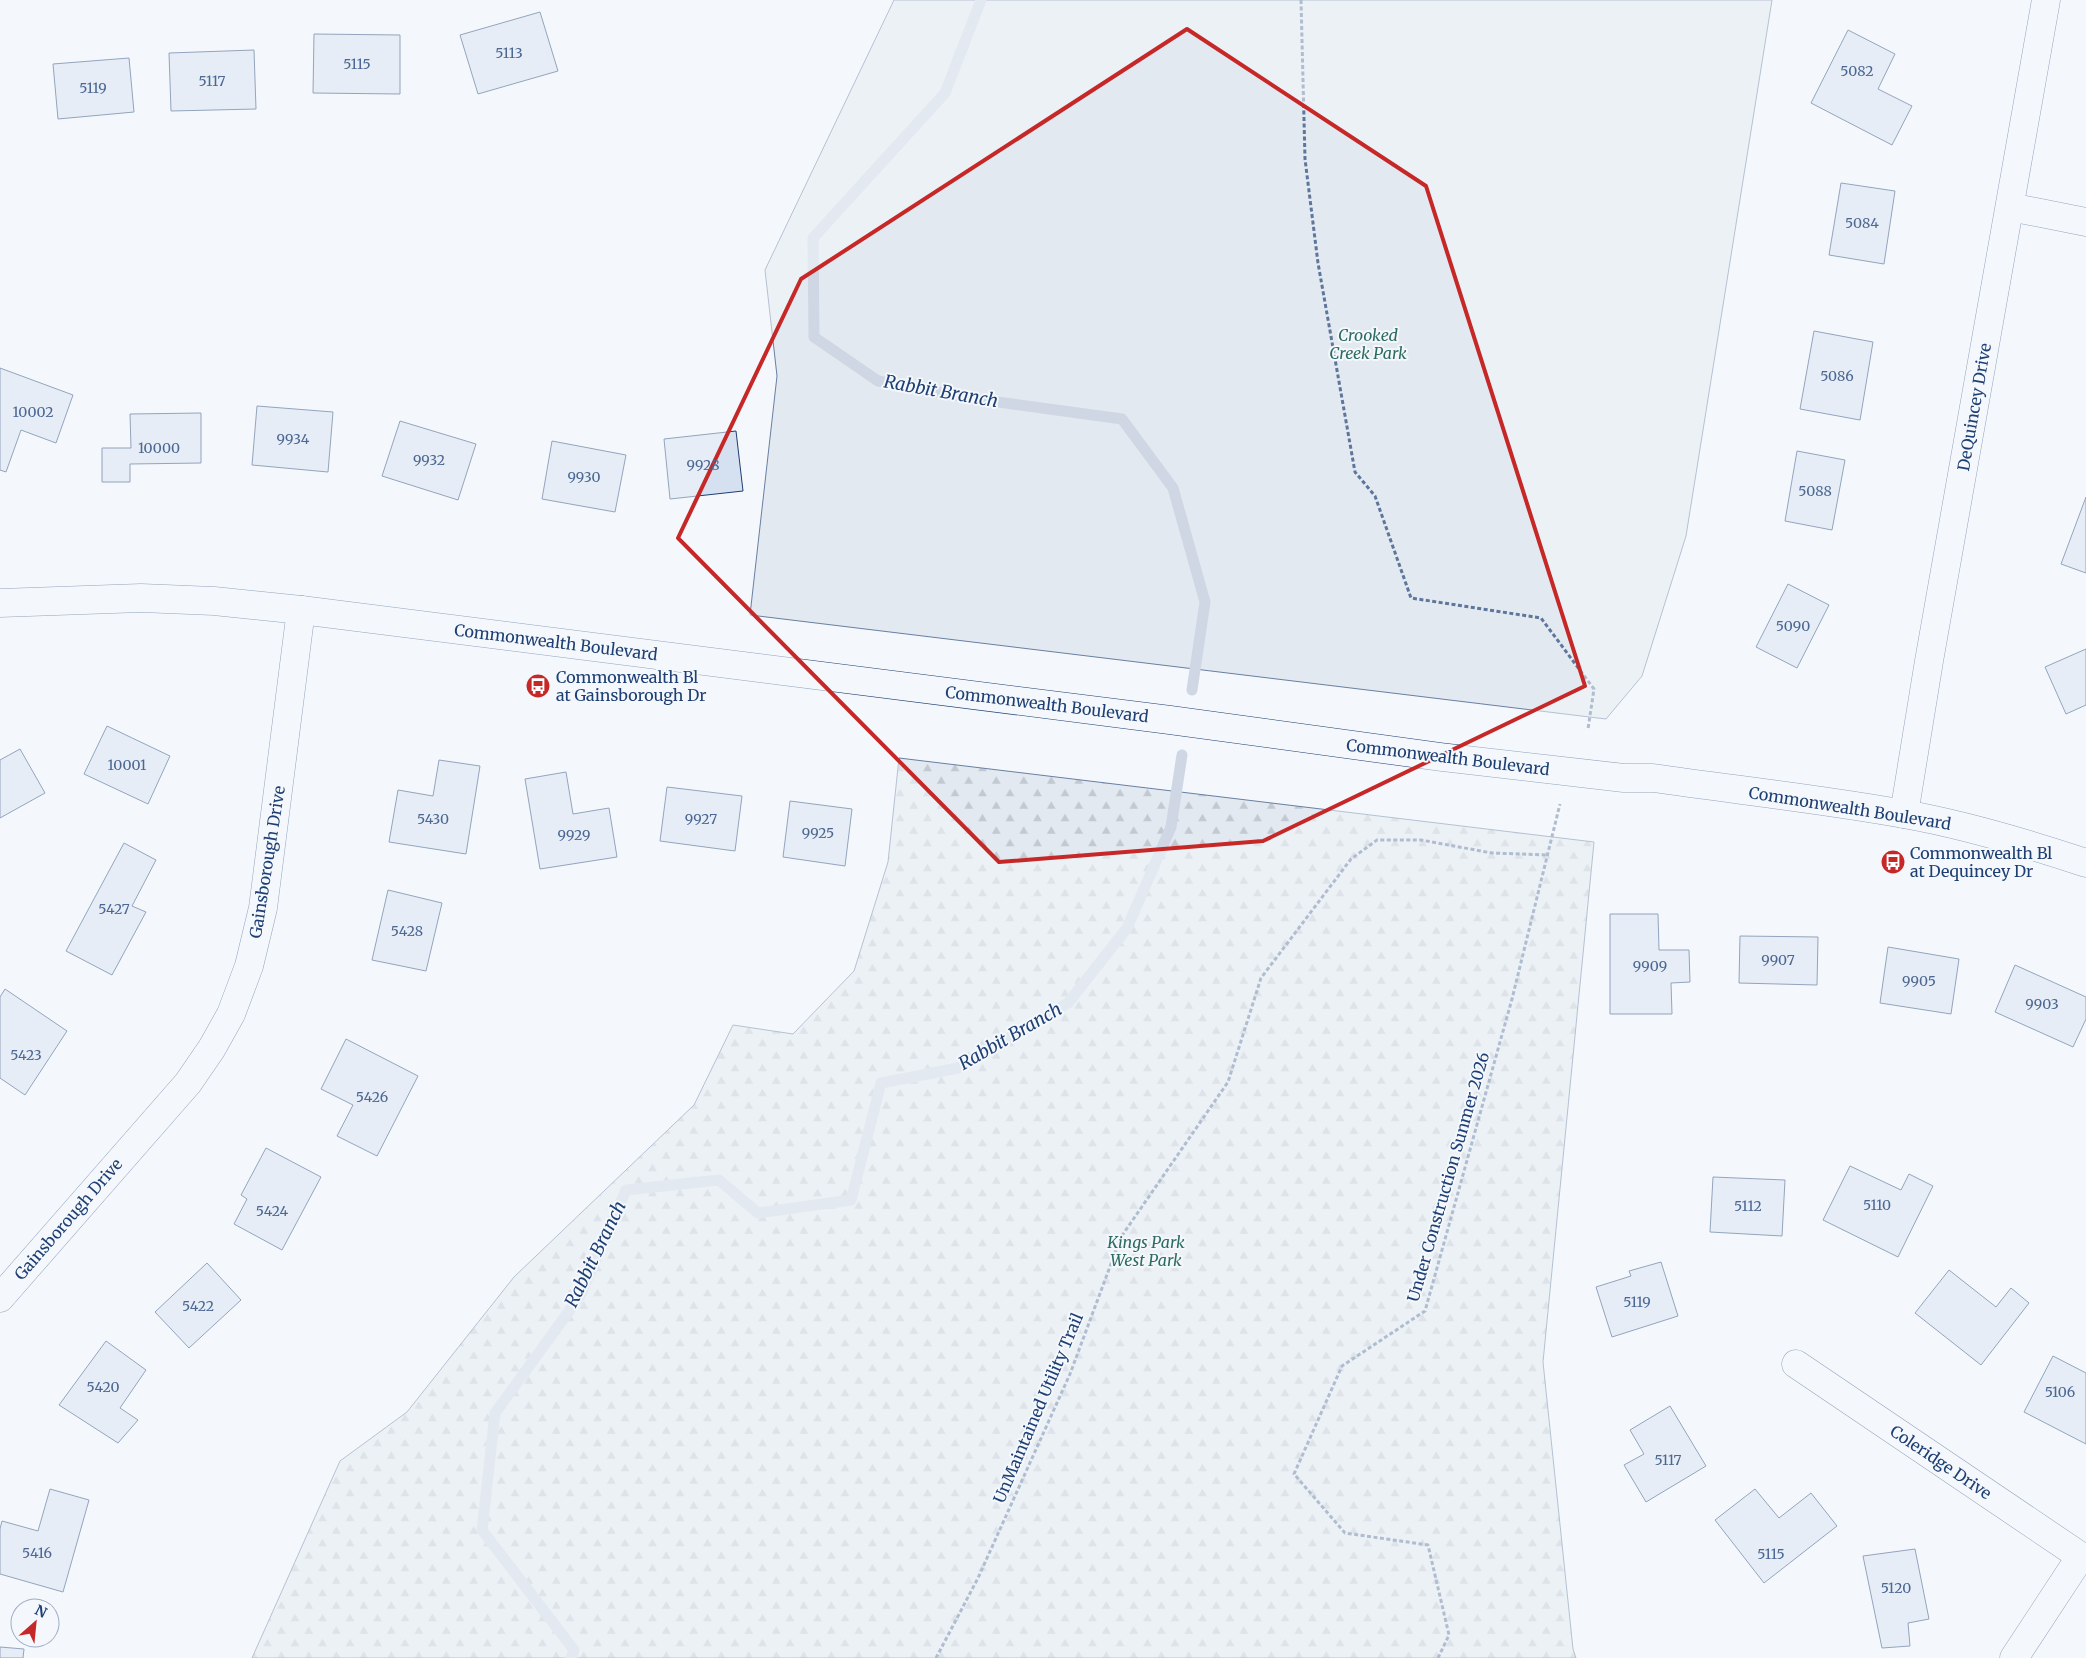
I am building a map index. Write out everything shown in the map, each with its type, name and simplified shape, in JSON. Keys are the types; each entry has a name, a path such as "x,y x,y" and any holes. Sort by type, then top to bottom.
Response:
{"street":[{"name":"DeQuincey Drive","path":"1904,814 1929,661 2046,0"},
{"path":"2010,207 2086,222"},
{"name":"Commonwealth Boulevard","path":"0,603 142,598 214,601 301,610 1567,772 1624,778 1653,778 1904,814 1990,833 2086,863"},
{"name":"Gainsborough Drive","path":"0,1298 188,1083 212,1048 231,1014 249,966 263,908 301,610"},
{"name":"Coleridge Drive","path":"1796,1364 2083,1558"},
{"path":"2014,1658 2083,1558"}],"path":[{"path":"1302,0 1305,159 1318,263 1355,472 1374,496 1411,598 1541,618 1594,689 1588,729"},
{"name":"Under Construction Sunmer 2026","path":"1438,1658 1449,1635 1428,1545 1345,1533 1294,1474 1342,1366 1425,1311 1512,1000 1567,772"},
{"name":"UnMaintained Utility Trail","path":"936,1658 978,1578 1070,1374 1121,1236 1228,1082 1261,978 1351,859 1376,840 1421,840 1492,853 1547,856"}],"highlighted area":[{"path":"1187,29 1426,186 1585,686 1263,841 999,862 678,538 801,279"}],"green space":[{"name":"Crooked Creek Park","path":"894,0 1772,0 1686,536 1642,676 1606,719 750,615 777,376 765,270"},
{"name":"Kings Park West Park","path":"899,758 1594,842 1543,1362 1573,1649 1576,1658 252,1658 340,1461 407,1412 514,1277 694,1105 733,1025 793,1034 854,971 888,862"}],"building":[{"path":"540,12 558,71 478,94 460,35"},
{"path":"1848,30 1895,54 1878,89 1912,106 1892,145 1811,103"},
{"path":"314,34 400,35 400,94 313,93"},
{"path":"254,50 256,109 171,111 169,53"},
{"path":"129,58 134,112 58,119 53,64"},
{"path":"1841,183 1895,191 1884,264 1829,255"},
{"path":"1814,331 1873,342 1860,420 1800,409"},
{"path":"0,368 73,395 56,443 21,430 6,472 0,470"},
{"path":"257,406 333,412 328,472 252,465"},
{"path":"201,413 201,463 130,464 130,482 102,482 102,448 131,448 130,414"},
{"path":"400,421 476,444 458,500 382,476"},
{"path":"736,431 743,491 670,499 664,439"},
{"path":"552,441 626,455 615,512 542,499"},
{"path":"1797,451 1845,460 1832,530 1785,521"},
{"path":"2086,497 2086,573 2061,564"},
{"path":"1788,584 1829,605 1797,668 1756,647"},
{"path":"2086,649 2086,705 2066,714 2045,667"},
{"path":"107,726 170,756 148,804 84,774"},
{"path":"20,749 45,793 0,818 0,760"},
{"path":"439,760 480,766 466,854 389,842 398,790 433,796"},
{"path":"566,772 573,814 609,808 617,857 540,869 525,779"},
{"path":"667,787 742,796 735,851 660,841"},
{"path":"790,801 852,809 845,866 783,857"},
{"path":"124,843 156,860 132,906 146,912 112,975 66,951"},
{"path":"388,890 442,903 426,971 372,960"},
{"path":"1610,914 1658,914 1659,950 1689,950 1690,982 1671,983 1672,1014 1610,1014"},
{"path":"1740,936 1818,937 1817,985 1739,983"},
{"path":"1888,947 1959,959 1951,1014 1880,1003"},
{"path":"2015,965 2086,997 2086,1019 2073,1047 1995,1012"},
{"path":"5,989 67,1031 25,1095 0,1078 0,997"},
{"path":"346,1039 418,1076 377,1156 337,1136 353,1105 321,1089"},
{"path":"266,1148 321,1177 282,1250 234,1224 247,1199 241,1195"},
{"path":"1850,1166 1901,1190 1909,1174 1933,1186 1898,1257 1823,1220"},
{"path":"1713,1177 1785,1180 1782,1236 1710,1232"},
{"path":"1661,1262 1678,1316 1612,1337 1596,1287 1631,1276 1629,1271"},
{"path":"207,1263 241,1300 189,1348 155,1312"},
{"path":"1949,1270 1996,1307 2011,1288 2029,1303 1981,1365 1915,1313"},
{"path":"106,1341 146,1370 120,1408 138,1420 118,1443 59,1405"},
{"path":"2053,1356 2086,1373 2086,1444 2024,1412"},
{"path":"1670,1406 1706,1466 1646,1502 1624,1465 1644,1454 1630,1430"},
{"path":"50,1489 89,1500 63,1592 0,1574 0,1529 2,1521 38,1531"},
{"path":"1755,1489 1779,1518 1811,1493 1837,1526 1764,1583 1715,1520"},
{"path":"1915,1549 1929,1619 1908,1623 1910,1646 1882,1648 1863,1556"},
{"path":"0,1647 24,1649 23,1658 0,1658"}],"waterway":[{"name":"Rabbit Branch","path":"981,0 945,93 813,238 814,337 878,381 976,399 1122,419 1173,488 1205,602 1192,690"},
{"name":"Rabbit Branch","path":"571,1658 574,1650 482,1530 495,1413 580,1296 626,1190 719,1180 758,1213 851,1200 881,1083 958,1068 1068,1003 1127,928 1171,827 1182,755"}],"place":[{"name":"Commonwealth Bl at Gainsborough Dr","path":"538,686"},
{"name":"Commonwealth Bl at Dequincey Dr","path":"1893,862"}]}
